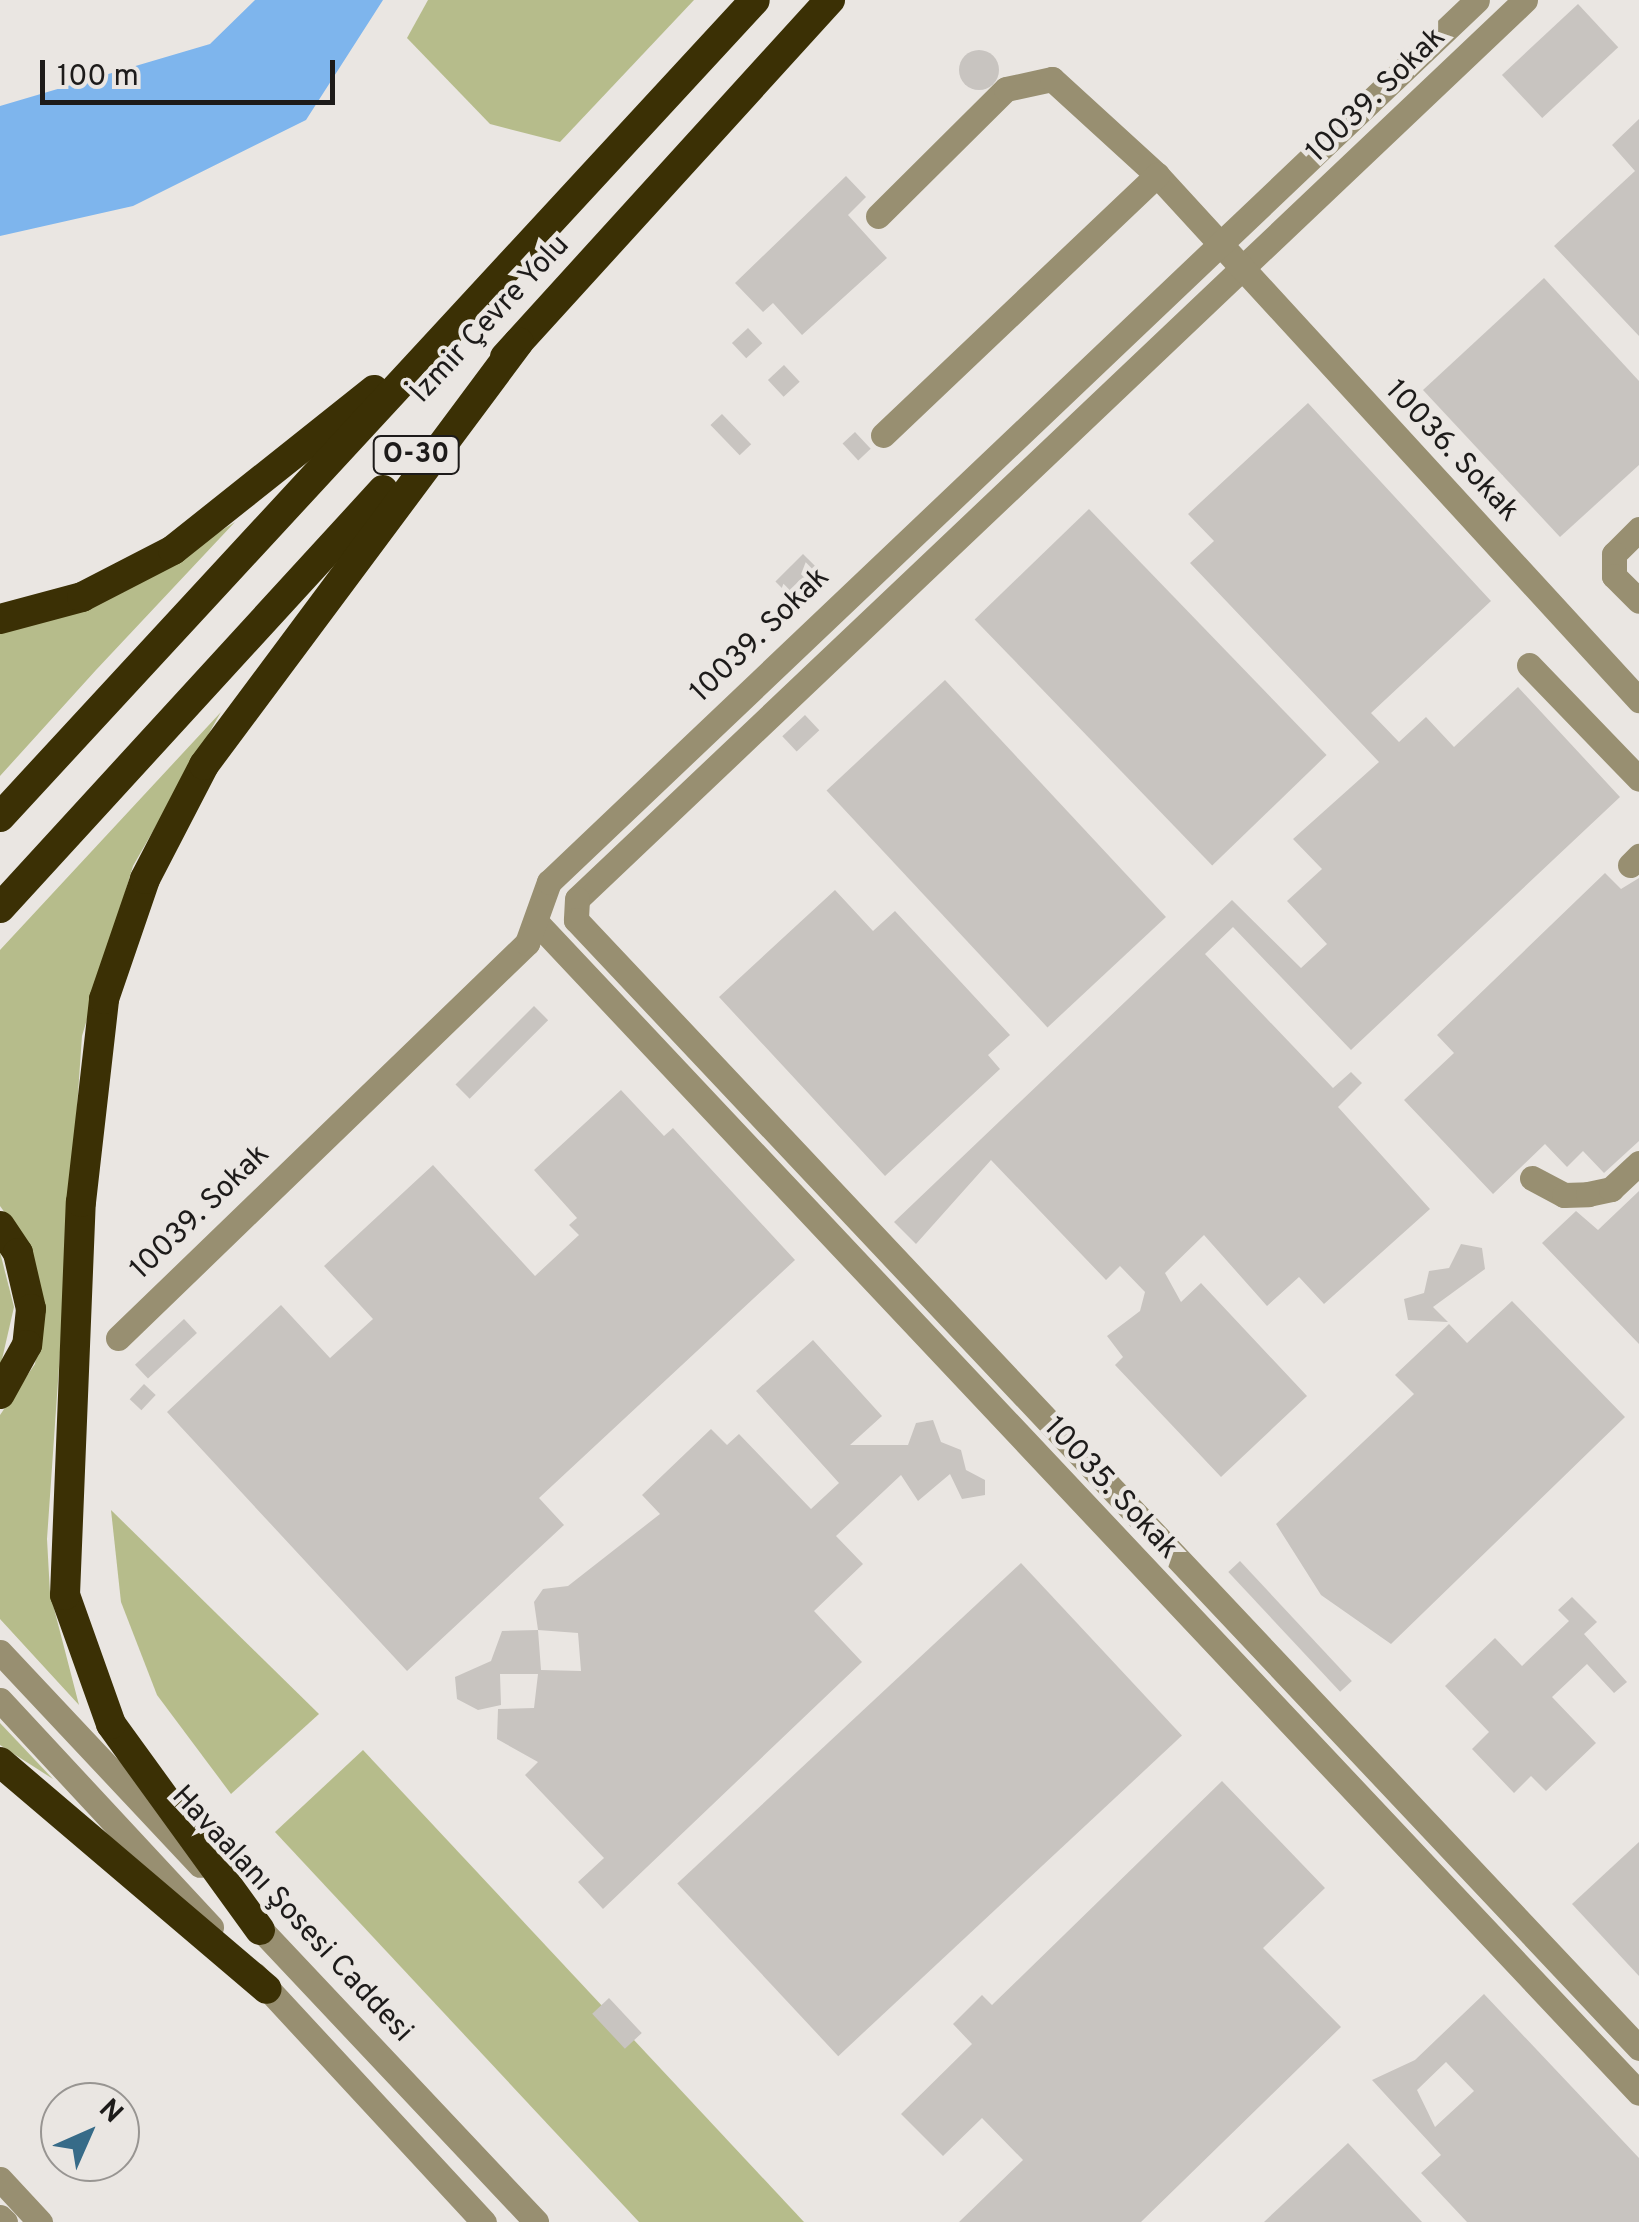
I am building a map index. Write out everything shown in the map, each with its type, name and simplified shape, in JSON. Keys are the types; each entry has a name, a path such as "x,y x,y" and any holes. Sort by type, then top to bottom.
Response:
{"highway":[{"name":"İzmir Çevre Yolu","path":"0,817 418,360 755,0"},
{"name":"İzmir Çevre Yolu","path":"0,908 830,0"},
{"path":"260,1930 111,1724 64,1595 80,1202 104,999 145,879 204,766 519,342"},
{"path":"0,619 82,596 172,550 418,360"},
{"path":"0,1226 18,1254 31,1309 27,1345 0,1394"},
{"path":"0,1762 267,1989"}],"street":[{"name":"10039. Sokak","path":"118,1338 539,925 550,882 1476,0"},
{"name":"10039. Sokak","path":"578,899 1524,0"},
{"name":"10036. Sokak","path":"878,216 1006,89 1028,78 1052,79 1157,176 1217,246 1639,700"},
{"path":"882,435 1157,176"},
{"path":"1639,530 1614,554 1614,576 1639,600"},
{"path":"1529,665 1639,779"},
{"name":"10035. Sokak","path":"578,899 576,920 598,948 1639,2048"},
{"name":"10035. Sokak","path":"539,925 1639,2093"},
{"path":"1532,1178 1564,1195 1588,1194 1611,1189 1639,1163"},
{"name":"Havaalanı Şosesi Caddesi","path":"0,1652 536,2222"},
{"path":"0,1700 484,2222"},
{"path":"0,2179 40,2222"}],"green space":[{"path":"428,0 694,0 560,142 490,124 407,38"},
{"path":"235,522 0,776 0,631 174,560"},
{"path":"221,712 133,866 82,1036 47,1539 50,1593 79,1705 0,1619 0,1415 35,1364 43,1300 29,1246 0,1206 0,950"},
{"path":"0,1252 14,1307 0,1368"},
{"path":"111,1510 319,1714 231,1794 157,1695 121,1602"},
{"path":"0,1723 53,1779 0,1745"},
{"path":"363,1750 804,2222 639,2222 275,1832"}],"water":[{"path":"255,0 383,0 306,120 133,206 0,236 0,106 210,44"}],"building":[{"path":"1578,4 1618,47 1542,118 1502,75"},
{"path":"979,50 993,56 999,70 993,84 979,90 965,84 959,70 965,56"},
{"path":"1639,119 1639,336 1554,246 1635,171 1612,145"},
{"path":"846,176 866,197 848,215 887,258 802,335 773,303 763,312 735,283"},
{"path":"1544,278 1639,381 1639,465 1560,537 1423,390"},
{"path":"748,328 762,343 746,358 732,343"},
{"path":"784,365 800,382 784,397 768,380"},
{"path":"1308,403 1491,601 1371,713 1399,742 1426,717 1454,747 1518,687 1620,797 1351,1050 1233,927 1205,954 1333,1088 1351,1072 1362,1083 1338,1107 1430,1209 1324,1304 1299,1277 1267,1306 1204,1235 1165,1273 1181,1302 1201,1283 1307,1396 1221,1477 1115,1365 1123,1357 1107,1336 1140,1311 1145,1292 1120,1266 1106,1280 991,1160 916,1244 894,1222 1232,900 1301,968 1327,944 1287,901 1322,869 1293,839 1379,762 1190,563 1214,541 1188,514"},
{"path":"722,414 751,444 740,455 710,425"},
{"path":"855,432 871,449 858,460 843,444"},
{"path":"1089,509 1327,755 1212,865 975,619"},
{"path":"803,554 818,569 790,596 775,582"},
{"path":"945,680 1166,917 1047,1027 827,790"},
{"path":"805,715 819,730 797,752 782,736"},
{"path":"1605,873 1621,889 1639,878 1639,1141 1604,1173 1583,1151 1567,1167 1545,1144 1493,1194 1404,1100 1454,1053 1437,1035"},
{"path":"835,890 873,931 895,911 1010,1035 988,1055 1000,1069 885,1176 719,997"},
{"path":"534,1006 548,1020 470,1099 456,1084"},
{"path":"621,1090 664,1136 673,1128 795,1260 539,1498 564,1525 407,1671 167,1412 281,1305 330,1358 373,1319 324,1266 433,1165 535,1276 579,1235 569,1225 577,1218 534,1170"},
{"path":"1639,1191 1639,1344 1542,1243 1576,1211 1598,1230"},
{"path":"1461,1244 1482,1248 1485,1269 1433,1307 1448,1322 1408,1320 1404,1299 1424,1293 1429,1271 1449,1268"},
{"path":"1512,1301 1625,1417 1391,1644 1321,1595 1276,1524 1414,1394 1395,1375 1449,1324 1467,1343"},
{"path":"184,1319 197,1333 148,1379 135,1365"},
{"path":"813,1340 882,1416 850,1445 908,1445 916,1423 933,1420 941,1442 961,1450 966,1470 985,1480 985,1495 962,1499 950,1474 918,1501 901,1475 836,1536 863,1564 814,1611 862,1662 603,1909 578,1882 604,1858 525,1775 538,1762 497,1739 498,1709 534,1708 538,1674 500,1674 501,1705 478,1710 457,1699 455,1677 491,1661 502,1631 538,1630 534,1602 543,1589 568,1586 660,1514 642,1495 711,1429 727,1445 739,1434 811,1509 839,1483 756,1391","holes":["538,1630 578,1633 581,1671 541,1670"]},
{"path":"144,1384 156,1395 141,1410 130,1399"},
{"path":"1240,1561 1352,1681 1340,1692 1228,1572"},
{"path":"1021,1563 1182,1736 838,2056 677,1884"},
{"path":"1572,1597 1597,1622 1584,1634 1627,1682 1614,1693 1587,1664 1552,1697 1596,1743 1546,1791 1531,1776 1514,1793 1472,1749 1489,1732 1445,1686 1495,1638 1522,1666 1569,1621 1558,1610"},
{"path":"1222,1781 1325,1888 1263,1948 1341,2027 1141,2222 959,2222 1023,2160 982,2118 943,2156 901,2114 972,2044 953,2024 982,1995 992,2005"},
{"path":"1639,1842 1639,1976 1572,1904"},
{"path":"1484,1994 1639,2158 1639,2222 1467,2222 1421,2173 1441,2155 1372,2080 1415,2060","holes":["1446,2062 1474,2091 1435,2127 1417,2090"]},
{"path":"609,1998 642,2033 625,2049 592,2014"},
{"path":"1348,2143 1422,2222 1264,2222"}]}
